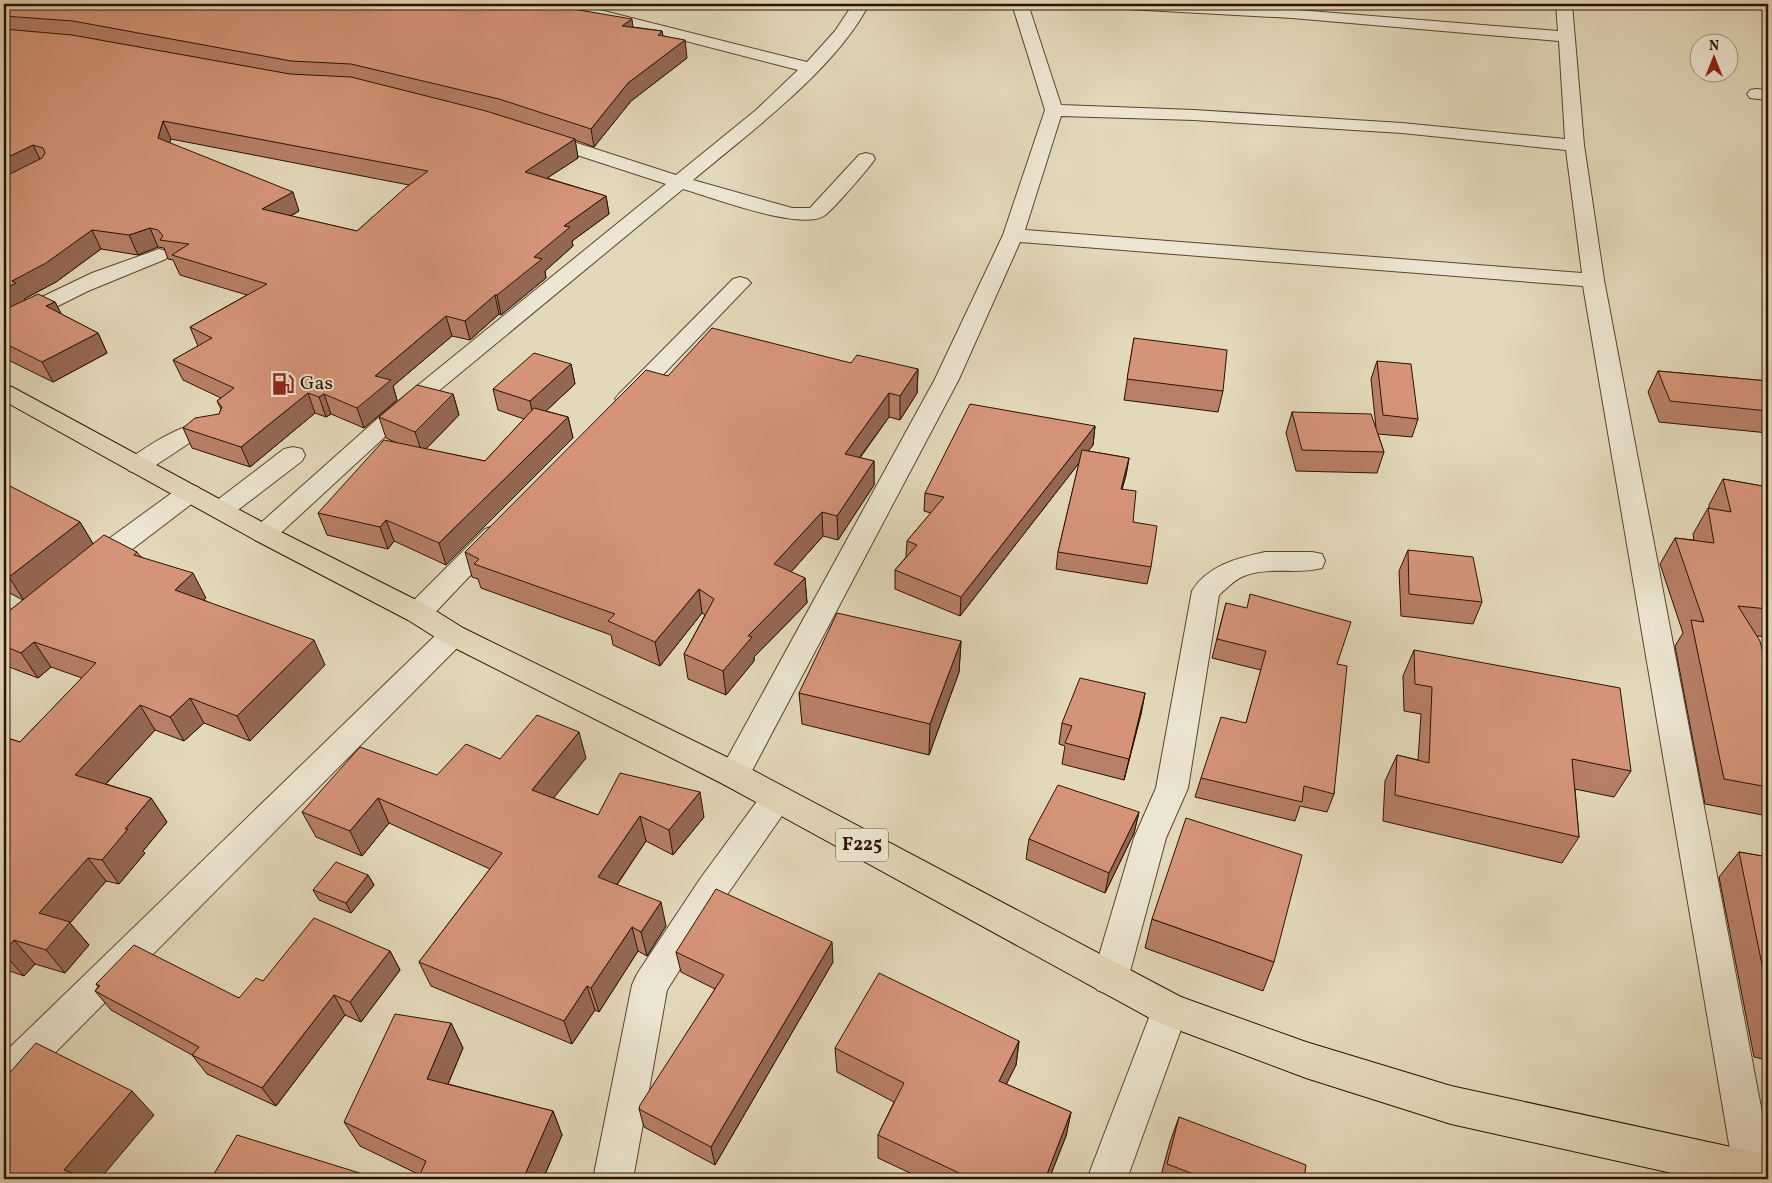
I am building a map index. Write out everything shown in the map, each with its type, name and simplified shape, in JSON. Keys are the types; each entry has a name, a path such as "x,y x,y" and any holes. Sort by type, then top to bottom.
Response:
{"main road":[{"name":"F225","path":"4,392 264,534 418,613 453,635 734,775 1170,1010 1306,1060 1451,1105 1761,1174"}],"street":[{"path":"559,4 809,68"},
{"path":"264,534 393,417 762,114 809,68 852,20 861,4"},
{"path":"734,775 947,379 1013,235 1054,110 1020,4"},
{"path":"1127,4 1199,6 1335,16 1568,37"},
{"path":"1564,4 1568,37 1574,145 1593,280 1761,1174"},
{"path":"1054,110 1194,115 1402,128 1574,145"},
{"path":"524,132 680,182 791,214 805,215 817,212 866,159"},
{"path":"1013,235 1593,280"},
{"path":"4,324 71,289 159,254"},
{"path":"610,416 740,283"},
{"path":"138,465 192,431 204,427 217,428"},
{"path":"221,510 285,451 333,471"},
{"path":"71,582 116,546 189,493"},
{"path":"418,613 507,522"},
{"path":"1110,979 1150,838 1172,788 1206,591 1233,569 1265,560 1312,561"},
{"path":"4,1078 453,635"},
{"path":"613,1179 650,985 712,889 776,798"},
{"path":"1107,1179 1170,1010"}],"building":[{"path":"4,4 562,4 576,7 573,9 632,19 622,26 662,31 658,35 685,40 628,83 591,129 499,99 351,64 291,61 73,21 4,16"},
{"path":"4,29 72,35 290,74 351,77 486,111 575,139 525,172 606,196 564,226 570,227 534,257 542,259 465,321 446,316 375,376 391,380 357,408 324,394 319,397 308,393 241,447 183,428 195,418 219,414 222,407 217,401 234,388 173,360 212,338 190,327 267,284 172,255 189,244 160,240 163,236 158,230 150,228 129,235 92,230 46,263 12,281 16,283 4,289 4,177 42,158 45,153 43,148 33,145 4,159","holes":["163,121 428,171 404,189 357,231 262,209 293,192 158,138"]},
{"path":"38,294 55,302 46,306 98,333 42,362 4,343 4,310"},
{"path":"712,328 851,363 857,355 918,369 900,396 889,393 845,454 874,461 837,516 822,512 774,564 805,578 748,636 752,637 723,671 684,654 714,599 699,589 655,642 608,621 615,614 474,564 479,559 465,552 646,370 668,376"},
{"path":"1134,338 1227,350 1223,391 1127,379"},
{"path":"534,353 571,364 530,401 493,389"},
{"path":"1377,361 1411,364 1418,419 1383,415"},
{"path":"1658,371 1768,381 1768,411 1670,401"},
{"path":"417,385 453,394 415,432 379,417"},
{"path":"970,404 1095,426 961,597 895,570 917,545 907,541 944,497 925,493"},
{"path":"534,408 568,417 439,543 386,520 380,527 318,513 384,440 485,461"},
{"path":"1292,412 1371,414 1384,452 1302,450"},
{"path":"1082,450 1129,458 1121,489 1136,491 1133,522 1157,526 1151,567 1058,552"},
{"path":"1723,479 1768,487 1768,609 1738,606 1760,641 1768,673 1768,787 1724,779 1691,620 1704,622 1675,538 1714,543 1708,508 1731,512"},
{"path":"4,485 10,486 80,522 9,577 4,574"},
{"path":"104,535 137,552 134,555 193,573 175,590 314,640 237,716 190,698 170,717 140,705 75,775 151,798 102,860 88,858 39,913 70,922 46,950 14,940 4,952 4,737 20,742 96,663 34,642 21,653 4,646 4,615"},
{"path":"1408,550 1473,557 1482,602 1409,594"},
{"path":"1250,594 1351,622 1337,664 1347,666 1334,794 1304,786 1302,802 1201,778 1221,717 1246,723 1266,651 1217,639 1226,603 1247,608"},
{"path":"837,613 961,641 930,724 799,693"},
{"path":"1414,650 1620,688 1631,771 1572,759 1579,837 1395,795 1397,755 1429,763 1432,687 1415,684"},
{"path":"1080,678 1145,693 1129,759 1065,743 1072,726 1062,723"},
{"path":"537,715 579,732 532,790 598,815 620,773 700,792 669,830 640,816 598,877 661,902 641,932 632,927 591,988 587,986 564,1021 419,962 502,853 378,798 350,831 302,812 360,747 437,775 466,744 500,759"},
{"path":"1058,785 1139,812 1109,873 1029,839"},
{"path":"1186,818 1302,855 1274,962 1152,919"},
{"path":"1739,852 1768,857 1768,994"},
{"path":"336,862 368,875 346,903 313,890"},
{"path":"716,889 832,942 711,1147 639,1109 724,975 676,952"},
{"path":"314,918 390,951 350,1002 334,995 262,1088 192,1055 199,1047 95,991 100,986 96,984 134,945 239,998 256,978 263,981"},
{"path":"879,973 1019,1041 999,1081 1071,1112 1045,1179 972,1179 878,1135 904,1083 835,1048"},
{"path":"395,1014 451,1023 427,1079 553,1111 523,1179 418,1179 426,1161 344,1122"},
{"path":"36,1043 132,1091 64,1170 88,1179 4,1179 4,1079"},
{"path":"1179,1117 1306,1165 1304,1179 1207,1179 1167,1164"},
{"path":"237,1135 379,1179 211,1179"}],"place":[{"name":"Gas","path":"283,384"}]}
